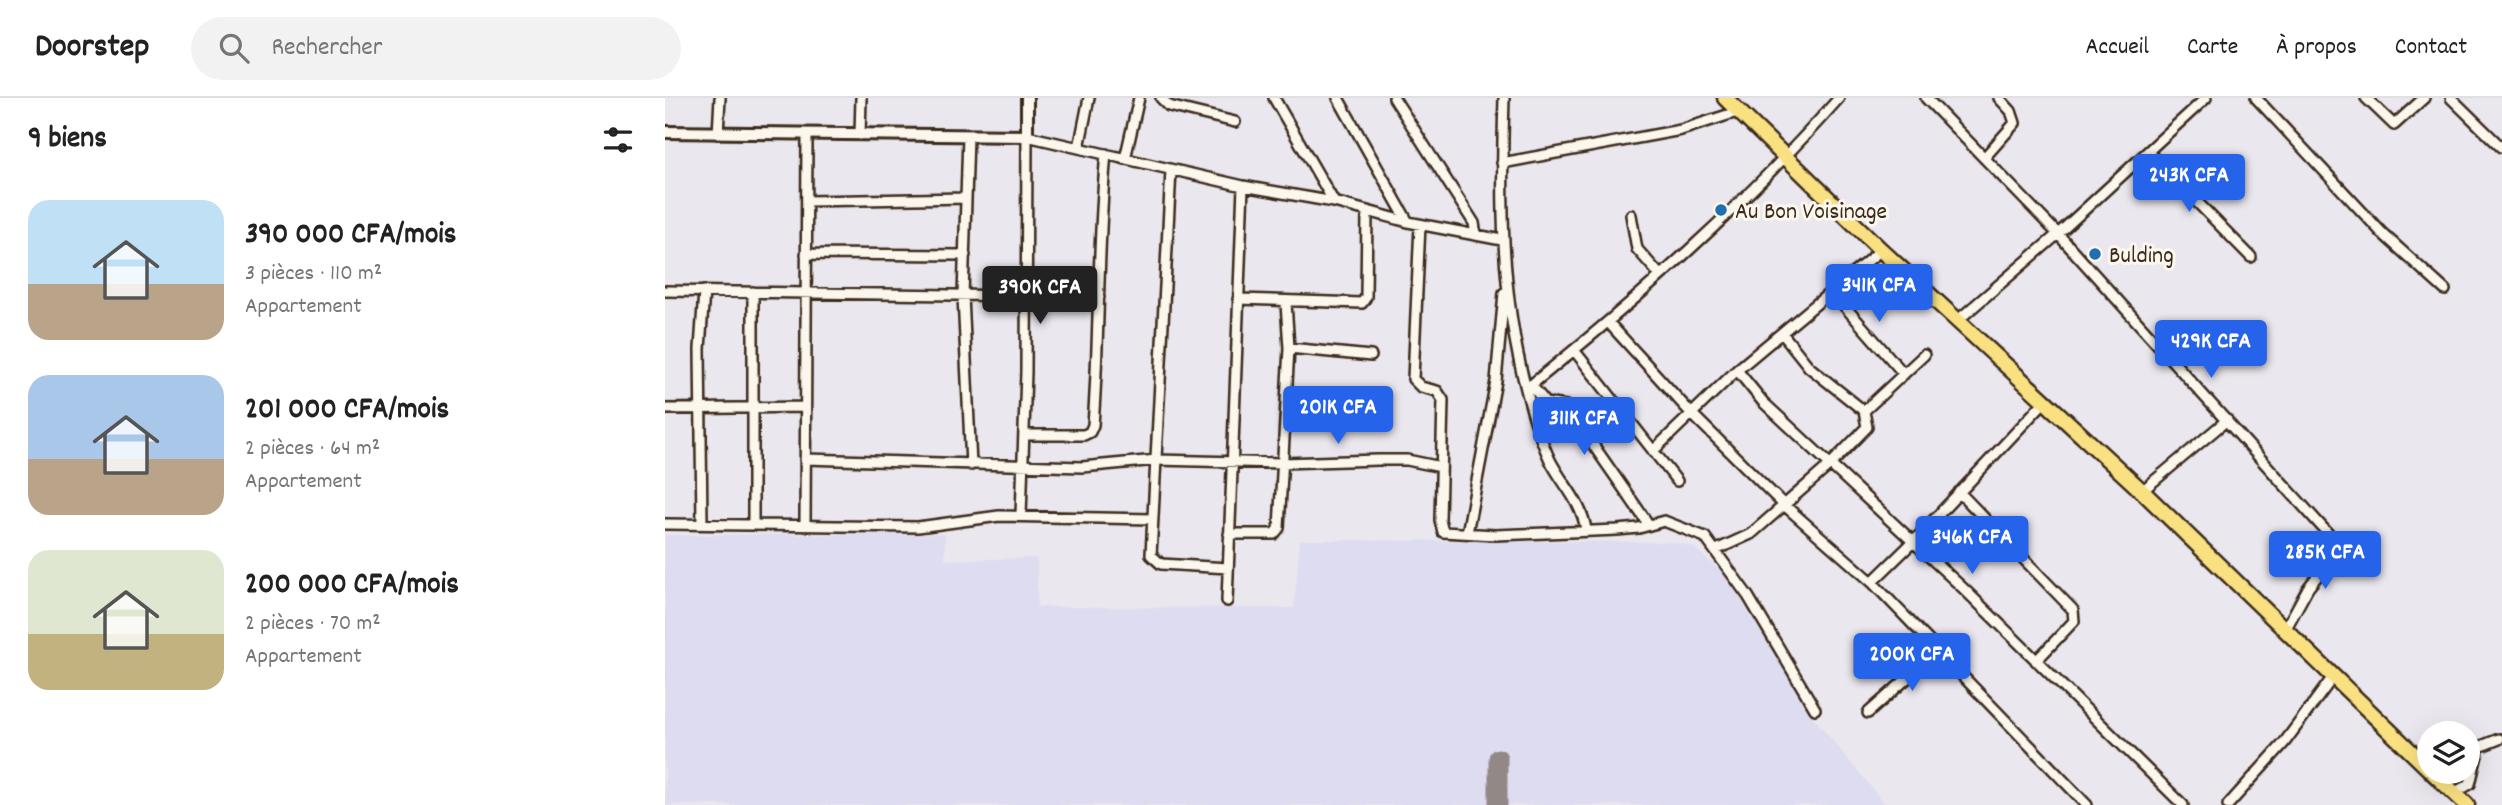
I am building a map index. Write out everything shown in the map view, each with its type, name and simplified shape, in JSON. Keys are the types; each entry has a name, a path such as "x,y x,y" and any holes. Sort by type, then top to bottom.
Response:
{"highway":[{"path":"1725,98 1881,250 2142,491 2417,758"},
{"path":"2445,784 2467,805"}],"street":[{"path":"718,134 719,98"},
{"path":"860,98 860,135"},
{"path":"1021,515 1025,435 1027,98"},
{"path":"1079,148 1089,98"},
{"path":"1125,159 1139,98"},
{"path":"1274,98 1334,202"},
{"path":"1338,98 1408,222"},
{"path":"1394,98 1474,223 1476,235"},
{"path":"1504,98 1502,240 1505,278 1528,387 1548,455 1579,505 1586,530"},
{"path":"1528,387 1709,234 1787,158 1839,98"},
{"path":"1926,98 2058,234 2335,544 2333,556 2308,588 2285,630"},
{"path":"1983,158 2015,124 2011,111 1999,98"},
{"path":"1957,320 2058,234 2206,98"},
{"path":"2256,98 2382,233 2445,290"},
{"path":"2366,98 2393,125 2424,98"},
{"path":"2451,98 2501,147"},
{"path":"1163,99 1183,110 1235,122"},
{"path":"1503,163 1681,130 1740,111"},
{"path":"665,132 807,136 1027,136 1243,186 1334,202 1367,213 1420,225 1502,240"},
{"path":"968,135 963,296 971,465"},
{"path":"806,524 804,292 808,201 807,136"},
{"path":"2148,152 2251,257"},
{"path":"1025,435 1084,435 1090,432 1097,373 1100,219 1106,155"},
{"path":"1171,170 1151,555 1156,562 1228,568"},
{"path":"1227,601 1243,186"},
{"path":"808,201 967,198"},
{"path":"1238,299 1286,303 1362,303 1366,297 1367,213"},
{"path":"1631,215 1637,249 1659,274"},
{"path":"1420,225 1413,379 1421,387 1437,391 1443,400 1441,530 1444,533 1495,536 1628,529 1669,522 1705,537 1748,596 1815,709"},
{"path":"1653,451 1690,412 1737,370 1881,250"},
{"path":"806,254 965,255"},
{"path":"1467,533 1496,381 1505,278"},
{"path":"665,290 1099,297"},
{"path":"702,524 704,291"},
{"path":"753,292 753,524"},
{"path":"1832,292 1904,374"},
{"path":"1229,534 1277,533 1289,348 1286,303"},
{"path":"1608,322 1690,412 1783,504 1872,582 2087,805"},
{"path":"1716,550 1751,534 1830,465 1867,427 1864,411 1809,367 1782,333"},
{"path":"1289,348 1371,356"},
{"path":"1574,350 1677,481"},
{"path":"1864,411 1924,355"},
{"path":"1737,370 1757,397 1913,542 2183,805"},
{"path":"1528,387 1546,403 1566,406 1649,525"},
{"path":"1872,582 2046,400"},
{"path":"665,409 804,407"},
{"path":"2142,491 2227,420"},
{"path":"805,460 1095,467 1157,460 1282,463 1407,460 1441,467"},
{"path":"1959,492 2073,610 2074,621 2036,661"},
{"path":"665,524 918,527 1021,515 1153,519"},
{"path":"1868,713 1938,651"},
{"path":"2228,805 2284,743 2333,677"},
{"path":"2454,793 2470,783 2479,747 2499,739"}],"shaded area":[{"path":"945,534 945,560 1037,558 1037,607 1294,608 1300,540 1674,542 1693,547 1726,575 1812,716 1886,805 665,805 665,535"}],"taxiway":[{"path":"1498,758 1498,805"}],"place":[{"name":"Au Bon Voisinage","path":"1721,210"},
{"name":"Bulding","path":"2095,254"}]}
